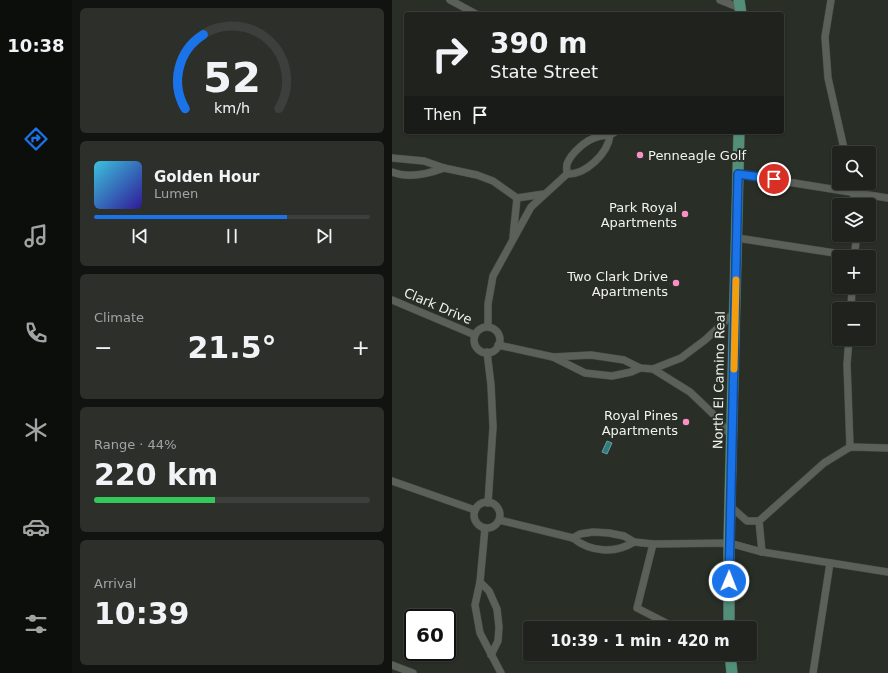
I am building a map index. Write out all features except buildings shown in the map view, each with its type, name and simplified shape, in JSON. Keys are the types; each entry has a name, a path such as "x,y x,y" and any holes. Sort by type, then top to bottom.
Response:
{"main road":[{"name":"North El Camino Real","path":"728,621 739,134"},
{"path":"730,661 732,673"}],"street":[{"path":"450,0 472,12"},
{"path":"720,0 740,7"},
{"path":"831,0 825,37 828,78 843,146"},
{"path":"488,327 488,304 493,276 531,207 567,174 580,173 592,164 608,146 613,134 595,138 576,151 566,165 567,174"},
{"path":"392,158 424,161 444,168 477,175 494,181 518,198 544,194"},
{"path":"392,172 408,175 419,175 444,168"},
{"path":"738,174 888,198"},
{"path":"854,192 854,198"},
{"path":"513,240 518,198"},
{"path":"737,238 832,253"},
{"name":"Clark Drive","path":"392,300 475,335"},
{"path":"653,369 681,358 705,340 735,312"},
{"name":"Clark Drive","path":"487,352 483,352 476,347 474,343 475,335 480,329 488,327 492,328 498,333 500,341 498,345"},
{"path":"488,503 493,427 491,385 487,352 494,350 498,345 553,357 585,373 612,376 631,372 640,368"},
{"path":"848,346 850,447"},
{"path":"553,357 591,354 624,360 640,368 653,369 690,392 712,414 732,438"},
{"path":"730,506 747,521 760,521 824,463 850,447 888,448"},
{"path":"392,481 475,510"},
{"path":"488,503 495,506 500,512 499,520 493,527 484,528 481,527 474,518 475,510 480,504 488,503"},
{"path":"499,520 573,538 579,543 587,546 608,550 625,547 634,542"},
{"path":"760,521 762,552"},
{"path":"484,528 480,582 476,605 480,633 501,673"},
{"path":"573,538 580,534 593,532 609,533 624,536 634,542 653,544 729,543 762,552 888,572"},
{"path":"653,544 637,608 662,621"},
{"path":"813,673 830,563"},
{"path":"480,582 489,591 497,610 499,627 498,640 492,655"},
{"path":"392,665 413,673"}],"water":[{"path":"607,441 612,443 607,454 602,452"}],"slow traffic":[{"path":"734,369 736,280"}],"place":[{"name":"Penneagle Golf","path":"640,155"},
{"name":"Park Royal Apartments","path":"685,214"},
{"name":"Two Clark Drive Apartments","path":"676,283"},
{"name":"Royal Pines Apartments","path":"686,422"}],"route":[{"path":"729,581 738,174 774,179"}]}
